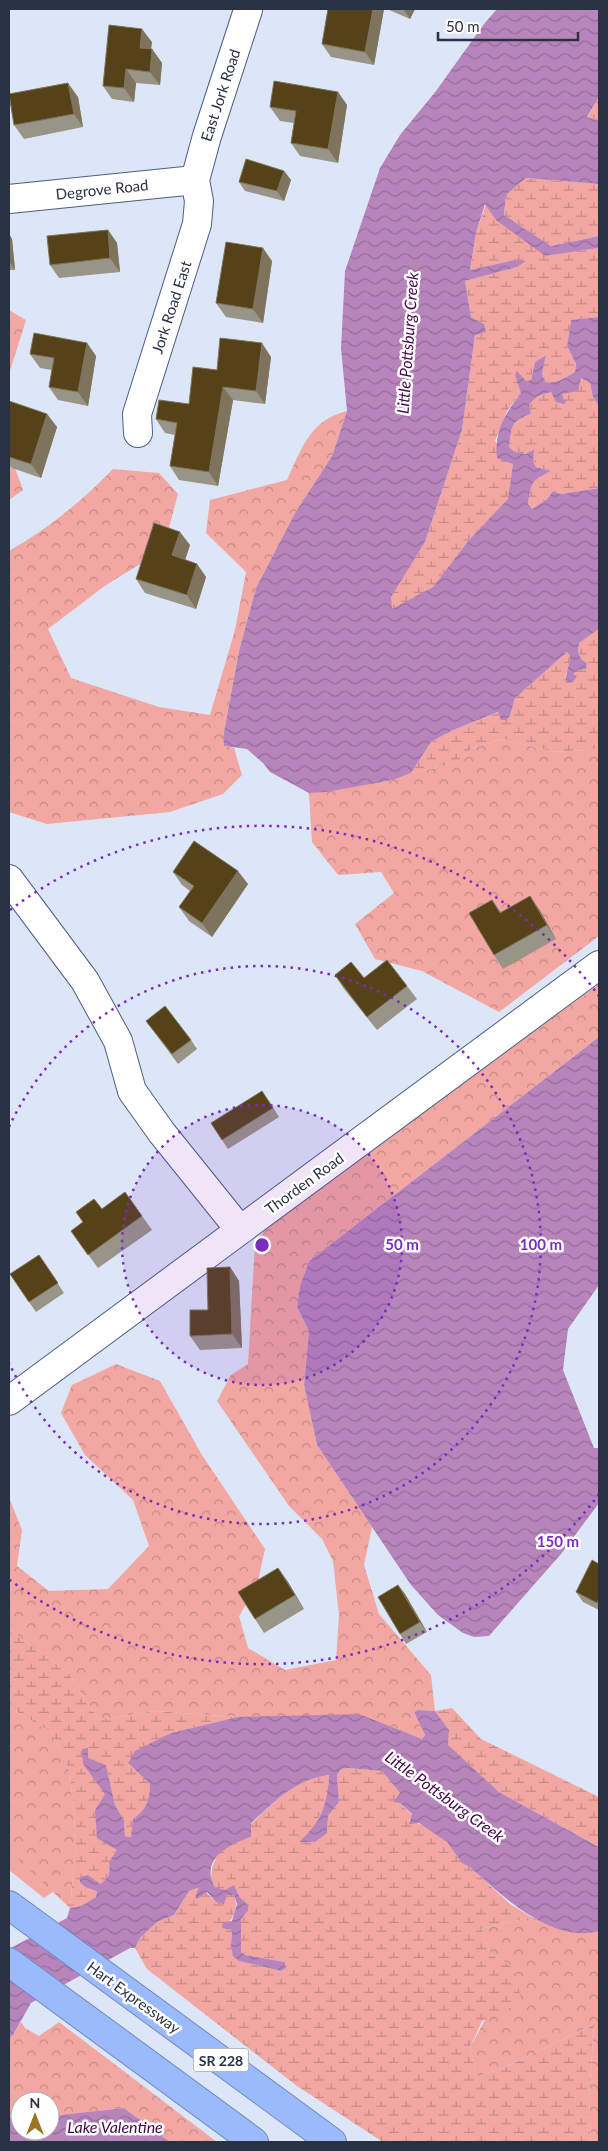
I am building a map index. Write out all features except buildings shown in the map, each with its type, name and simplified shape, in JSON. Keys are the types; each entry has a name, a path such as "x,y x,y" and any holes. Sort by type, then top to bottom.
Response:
{"highway":[{"name":"Hart Expressway","path":"15,1908 332,2142"},
{"name":"SR 228","path":"9,1962 254,2142"}],"street":[{"name":"East Jork Road","path":"195,180 207,136 248,10"},
{"name":"Degrove Road","path":"9,199 195,180"},
{"name":"Jork Road East","path":"138,433 137,414 197,224 198,201 195,180"},
{"path":"9,879 85,980 118,1041 132,1092 162,1133 240,1230"},
{"name":"Thorden Road","path":"9,1401 599,965"}],"green space":[{"path":"599,97 599,121 587,118"},
{"path":"526,178 599,184 599,236 551,246 504,215 506,195"},
{"path":"486,204 545,256 599,248 599,317 571,321 567,346 576,364 575,372 559,381 546,383 542,374 546,355 535,362 531,380 527,381 521,393 507,411 495,441 513,464 509,499 468,541 433,587 392,610 390,597 425,542 462,430 475,335 484,324 471,317 465,281 517,267 514,260 470,270 476,233"},
{"path":"9,310 26,320 9,374"},
{"path":"581,378 590,383 593,397 599,406 599,488 561,494 553,491 547,499 532,509 528,504 532,483 551,471 536,467 533,461 533,449 527,454 515,452 509,447 513,426 519,419 531,414 528,404 538,396 551,392 554,398 564,400 561,394"},
{"path":"347,411 332,456 295,513 256,588 239,651 223,737 224,746 234,748 242,775 223,794 170,812 47,824 9,812 9,551 64,514 113,469 159,473 178,494 163,550 106,585 48,629 71,678 159,707 210,715 235,630 246,572 206,533 210,500 287,480 303,446 316,428 334,415"},
{"path":"9,452 23,490 9,500"},
{"path":"599,629 599,749 554,752 503,739 473,748 454,764 411,773 431,742 451,731 499,712 510,716 515,698 567,652 570,656 570,665 565,676 578,670 586,669 587,663 582,660 578,653 579,643"},
{"path":"503,739 554,752 599,749 599,936 499,1012 422,971 375,959 355,924 394,893 381,872 338,875 312,842 309,793 393,780 411,773 454,764 473,748"},
{"path":"599,984 599,1037 309,1261 300,1286 297,1307 309,1331 304,1385 317,1445 372,1527 364,1565 379,1614 431,1675 435,1711 418,1710 414,1712 425,1735 422,1739 411,1735 272,1717 237,1717 155,1711 99,1720 68,1673 9,1629 9,1497 22,1530 17,1566 49,1591 108,1589 149,1546 133,1500 85,1455 61,1413 72,1385 116,1364 160,1381 202,1455 265,1549 257,1586 239,1616 248,1648 285,1670 336,1660 339,1615 333,1561 322,1539 289,1506 217,1401 231,1375 248,1364 255,1242 273,1221"},
{"path":"9,1629 68,1673 99,1720 155,1711 237,1717 171,1733 129,1764 150,1784 150,1795 147,1804 133,1819 132,1837 125,1836 124,1820 115,1805 106,1765 87,1767 106,1794 95,1810 118,1850 109,1862 108,1877 100,1884 92,1880 97,1891 96,1897 81,1906 70,1908 76,1842 70,1772 52,1733 9,1707"},
{"path":"9,1707 52,1733 70,1772 76,1842 70,1908 9,1851"},
{"path":"452,1708 481,1739 599,1797 599,1847 499,1792 447,1745 449,1730 435,1711"},
{"path":"341,1769 382,1771 400,1793 394,1801 400,1803 412,1815 409,1821 424,1826 440,1836 451,1846 463,1862 510,1904 531,1917 481,1929 491,1955 513,1967 522,2002 482,2021 470,2048 476,2077 508,2066 594,2024 589,2099 591,2142 383,2142 297,2086 147,1969 135,1948 140,1938 157,1922 174,1915 189,1891 199,1886 216,1902 227,1895 234,1895 236,1905 234,1914 222,1928 232,1930 231,1946 239,1961 281,1971 286,1968 285,1962 245,1955 241,1952 241,1919 248,1911 248,1905 239,1896 215,1887 211,1880 212,1868 219,1851 233,1842 251,1837 251,1824 277,1800 306,1782 329,1775 328,1798 313,1830 327,1833 328,1816 339,1802 337,1775"},
{"path":"9,1851 54,1891 44,1898 9,1870"},
{"path":"531,1917 556,1927 573,1931 599,1931 599,2142 591,2142 589,2099 594,2024 508,2066 476,2077 470,2048 513,1967 491,1955 481,1929"},
{"path":"21,2022 25,2028 39,2036 59,2022 217,2142 170,2142 124,2108 60,2115 60,2091 10,2091 10,2119 9,2038"}],"water":[{"name":"Little Pottsburg Creek","path":"497,9 599,9 599,97 587,117 599,121 599,184 526,178 506,195 504,215 551,246 599,236 599,248 545,256 496,220 485,204 476,233 470,270 514,260 526,261 517,267 465,281 471,317 484,324 486,332 475,335 462,430 425,542 391,597 392,609 433,587 468,541 508,499 513,464 497,458 497,439 502,423 521,393 515,375 517,371 526,381 531,380 535,362 546,355 542,374 546,383 559,381 575,372 576,364 567,346 571,320 599,317 599,406 593,397 590,383 581,378 578,391 562,394 564,400 567,400 564,404 556,402 551,392 538,396 529,404 531,414 519,419 513,426 509,447 515,452 526,454 534,449 533,461 536,467 551,471 536,480 531,486 528,504 532,509 547,499 553,491 561,494 599,488 599,629 579,643 578,653 582,660 587,663 586,669 578,670 573,674 577,676 573,682 566,683 570,656 567,652 515,698 510,716 506,720 501,720 498,712 451,731 431,742 411,773 393,780 326,792 309,793 270,772 247,749 224,746 223,737 239,651 256,588 295,513 332,456 347,411 341,348 345,271 380,168 400,135 436,91"},
{"path":"599,1037 599,1285 568,1329 563,1370 594,1448 599,1448 599,1503 561,1554 489,1636 474,1637 463,1633 438,1615 411,1585 317,1445 304,1385 309,1331 297,1307 300,1286 309,1261"},
{"name":"Little Pottsburg Creek","path":"418,1710 435,1711 449,1730 448,1745 499,1792 599,1847 599,1931 581,1933 563,1930 546,1924 529,1914 512,1903 470,1867 462,1863 447,1842 419,1823 409,1824 412,1814 400,1803 393,1802 400,1793 382,1771 341,1769 337,1775 339,1802 328,1816 327,1833 315,1842 299,1842 307,1835 322,1812 327,1795 329,1775 306,1782 277,1799 251,1823 251,1837 226,1849 214,1861 211,1869 211,1877 215,1887 225,1890 234,1885 239,1896 248,1905 248,1911 241,1919 241,1952 245,1955 285,1962 286,1968 281,1971 239,1961 233,1956 231,1946 232,1930 222,1928 223,1922 232,1921 237,1904 234,1895 227,1895 224,1904 216,1902 207,1892 197,1899 195,1898 199,1887 189,1891 174,1915 157,1922 140,1938 135,1948 130,1948 31,2003 13,2035 9,2038 9,1949 67,1918 70,1908 81,1906 96,1897 97,1891 85,1887 80,1882 80,1877 88,1875 100,1884 108,1877 109,1862 117,1850 97,1838 95,1810 105,1794 83,1764 82,1749 88,1748 88,1758 106,1765 115,1805 124,1820 125,1836 131,1837 133,1819 146,1804 150,1784 128,1763 135,1751 171,1733 237,1717 359,1714 422,1739 425,1735 414,1712"},
{"name":"Lake Valentine","path":"124,2108 170,2142 9,2142 9,2118 10,2141 60,2141 60,2115"}]}
